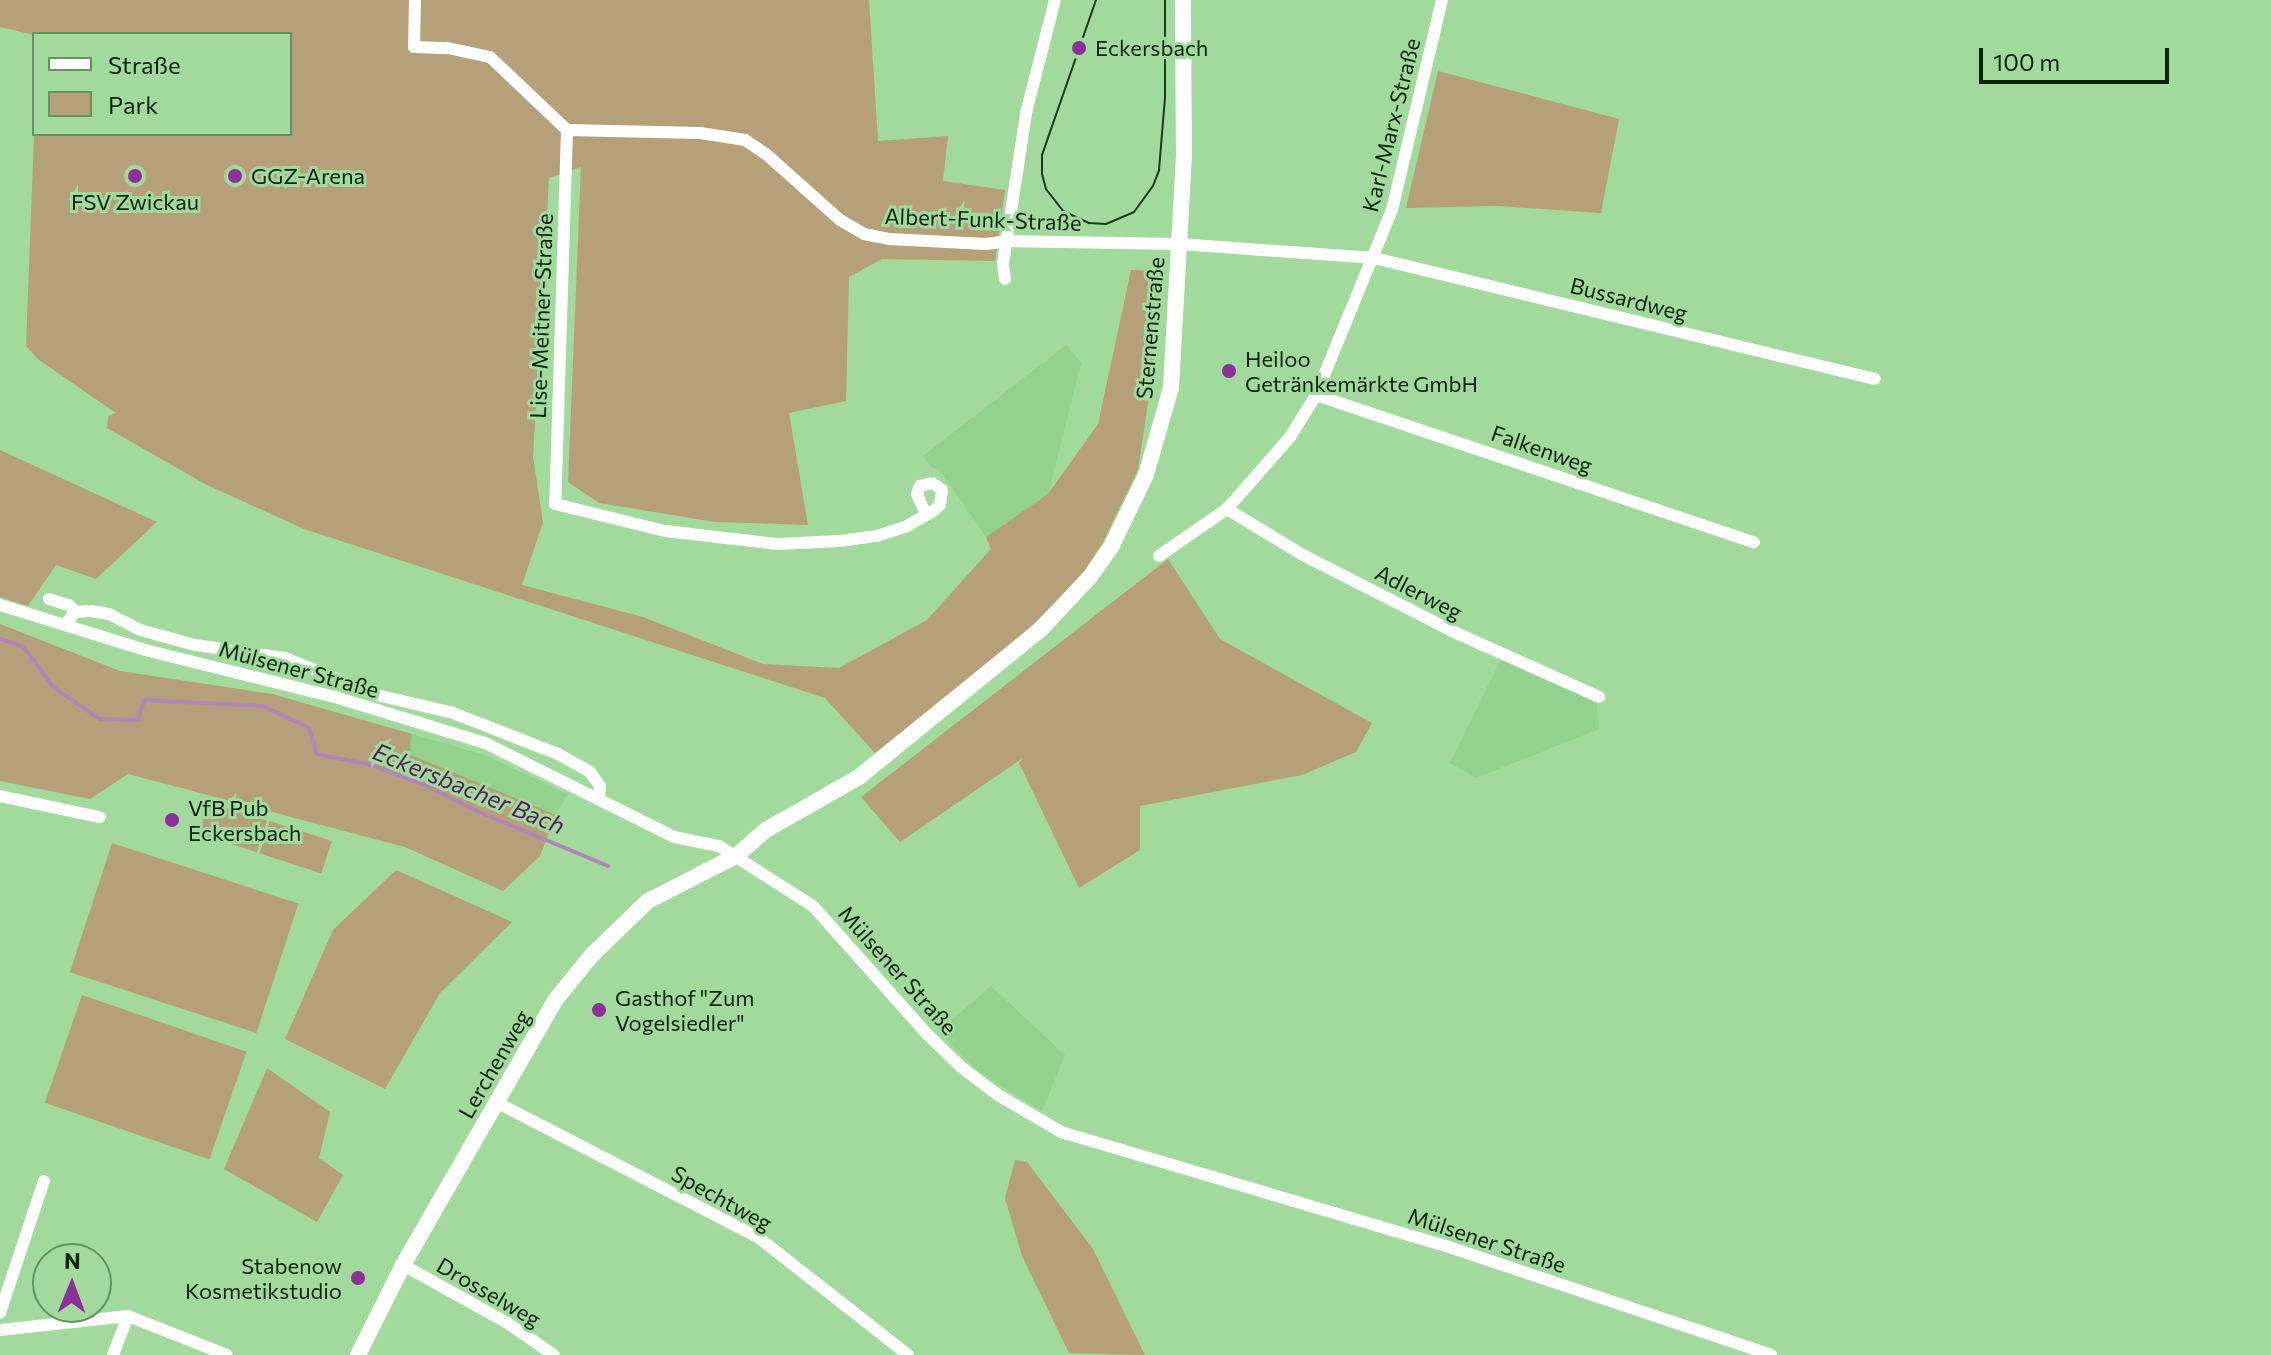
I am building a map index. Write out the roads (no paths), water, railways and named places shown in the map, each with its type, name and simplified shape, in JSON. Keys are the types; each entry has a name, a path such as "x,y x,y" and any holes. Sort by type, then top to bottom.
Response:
{"street":[{"path":"415,0 414,47 448,48 490,57 567,130"},
{"path":"1005,279 1003,264 1026,113 1055,0"},
{"name":"Sternenstraße","path":"736,856 766,830 859,777 1041,629 1090,577 1112,545 1146,475 1171,388 1185,97 1183,0"},
{"name":"Karl-Marx-Straße","path":"1159,556 1227,509 1290,437 1316,395 1392,210 1442,0"},
{"name":"Albert-Funk-Straße","path":"567,130 700,133 745,140 766,154 840,220 864,234 917,241 986,244 1008,241 1179,244 1374,258"},
{"name":"Lise-Meitner-Straße","path":"567,130 555,504 665,531 778,544 877,536 926,515"},
{"name":"Bussardweg","path":"1374,258 1875,379"},
{"name":"Falkenweg","path":"1316,395 1754,542"},
{"name":"Adlerweg","path":"1227,509 1303,555 1454,632 1599,697"},
{"path":"49,599 69,605 75,612 109,614 140,630 195,645 285,658 377,695 453,713 558,754 590,772 600,786 599,799"},
{"name":"Mülsener Straße","path":"0,605 145,650 335,697 485,743 674,837 719,846 758,874 813,906 926,1033 961,1067 998,1095 1061,1132 1440,1244 1771,1355"},
{"path":"65,625 75,612"},
{"path":"1,798 100,817"},
{"name":"Lerchenweg","path":"358,1355 403,1265 556,999 592,955 648,901 736,856"},
{"name":"Spechtweg","path":"498,1103 759,1238 908,1355"},
{"path":"0,1313 44,1181"},
{"name":"Drosselweg","path":"403,1265 506,1322 554,1355"},
{"path":"113,1355 128,1316"},
{"path":"0,1330 128,1316 227,1355"}],"waterway":[{"name":"Eckersbacher Bach","path":"0,639 24,647 53,687 100,719 138,720 144,700 263,706 309,728 317,754 371,765 427,786 479,812 608,866"}],"tram line":[{"path":"1096,0 1042,155 1042,174 1046,189 1063,211 1089,223 1106,224 1134,212 1153,186 1159,170 1165,97 1165,0"}],"place":[{"name":"Eckersbach","path":"1079,48"},
{"name":"FSV Zwickau","path":"135,176"},
{"name":"GGZ-Arena","path":"235,176"},
{"name":"Heiloo Getränkemärkte GmbH","path":"1229,371"},
{"name":"VfB Pub Eckersbach","path":"172,820"},
{"name":"Gasthof \"Zum Vogelsiedler\"","path":"599,1010"},
{"name":"Stabenow Kosmetikstudio","path":"358,1278"}]}
